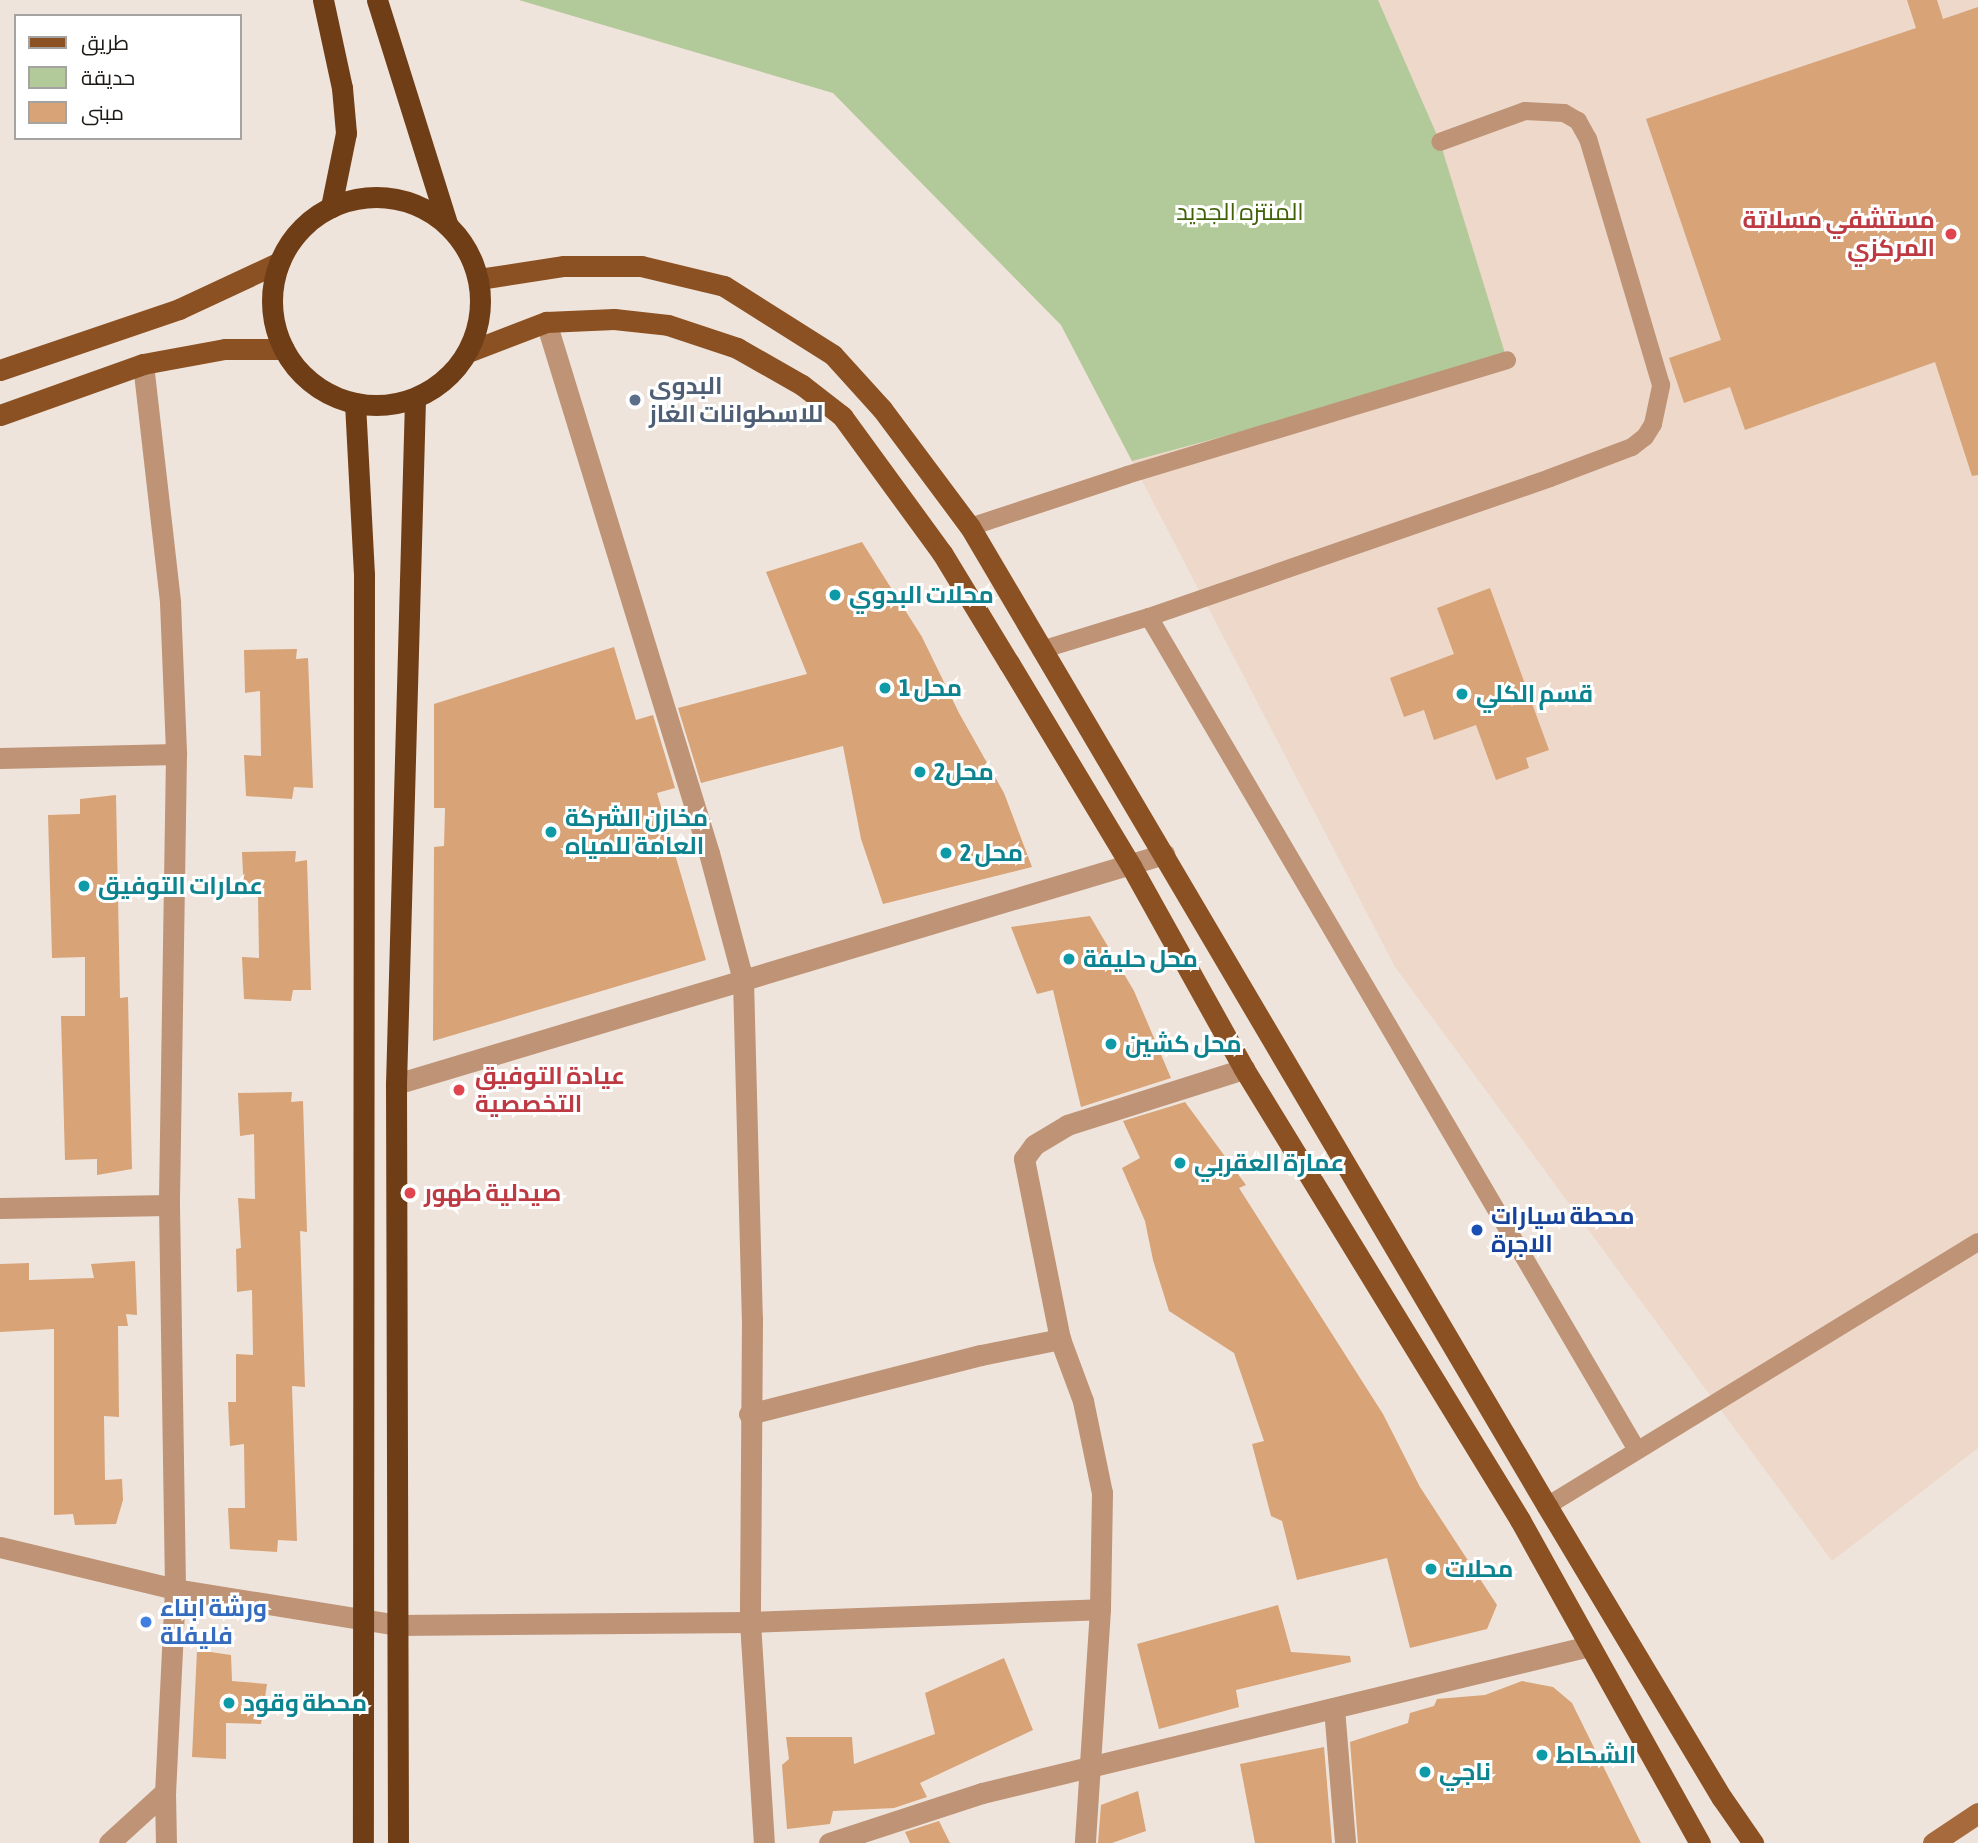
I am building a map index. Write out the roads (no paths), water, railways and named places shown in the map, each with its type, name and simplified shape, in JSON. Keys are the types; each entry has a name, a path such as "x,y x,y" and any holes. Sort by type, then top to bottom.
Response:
{"highway":[{"path":"323,0 342,88 346,133 331,207"},
{"path":"377,0 447,223 467,248 479,279 480,316 468,352 454,371 436,387 415,398 385,405 355,403 326,393 310,381 284,349 274,321 272,291 280,262 300,230 331,207 371,197 411,203 447,223"},
{"path":"398,1843 397,1084 415,398"},
{"path":"355,403 364,574 363,1843"}],"main road":[{"path":"0,370 179,309 280,262"},
{"path":"479,279 564,267 641,267 724,286 833,355 882,409 970,527 1547,1506 1722,1798 1753,1843"},
{"path":"468,352 546,322 614,318 668,325 737,348 802,384 842,416 942,552 1009,663 1131,866 1244,1069 1520,1521 1700,1843"},
{"path":"0,415 143,364 225,349 284,349"},
{"path":"1009,663 1041,650"},
{"path":"1520,1521 1547,1506"},
{"path":"1933,1843 1978,1813"}],"street":[{"path":"546,322 709,853 743,980 752,1318 749,1414 750,1622 764,1843"},
{"path":"143,364 170,602 176,754 169,1205 176,1589 165,1791 166,1843"},
{"path":"0,758 176,754"},
{"path":"397,1084 1164,854"},
{"path":"1085,1843 1100,1609 1101,1493 1083,1401 1060,1339 1024,1159 1034,1145 1067,1125 1244,1069"},
{"path":"0,1208 169,1205"},
{"path":"749,1414 981,1354 1060,1339"},
{"path":"0,1547 176,1589 364,1622 397,1625 750,1622 1100,1609"},
{"path":"829,1843 982,1793 1588,1646"},
{"path":"1334,1708 1345,1843"},
{"path":"109,1843 165,1791"}],"lane":[{"path":"1041,650 1149,617 1550,478 1633,447 1645,437 1653,424 1661,385 1588,139 1578,121 1564,113 1525,111 1440,142"},
{"path":"970,527 1127,475 1507,360"},
{"path":"1149,617 1637,1450"},
{"path":"1547,1506 1978,1242"}],"place":[{"name":"مستشفي مسلاتة المركزي","path":"1951,234"},
{"name":"البدوي للاسطوانات الغاز","path":"635,400"},
{"name":"محلات البدوي","path":"835,595"},
{"name":"محل 1","path":"885,688"},
{"name":"قسم الكلي","path":"1462,694"},
{"name":"محل2","path":"920,772"},
{"name":"مخازن الشركة العامة للمياه","path":"551,832"},
{"name":"محل 2","path":"946,853"},
{"name":"عمارات التوفيق","path":"84,886"},
{"name":"محل حليفة","path":"1069,959"},
{"name":"محل كشين","path":"1111,1044"},
{"name":"عيادة التوفيق التخصصية","path":"459,1090"},
{"name":"عمارة العقربي","path":"1180,1163"},
{"name":"صيدلية طهور","path":"410,1193"},
{"name":"محطة سيارات الاجرة","path":"1477,1230"},
{"name":"محلات","path":"1431,1569"},
{"name":"ورشة ابناء فليفلة","path":"146,1622"},
{"name":"محطة وقود","path":"229,1703"},
{"name":"الشحاط","path":"1542,1755"},
{"name":"ناجي","path":"1425,1772"}],"park label":[{"name":"المنتزه الجديد","path":"1240,212"}]}
